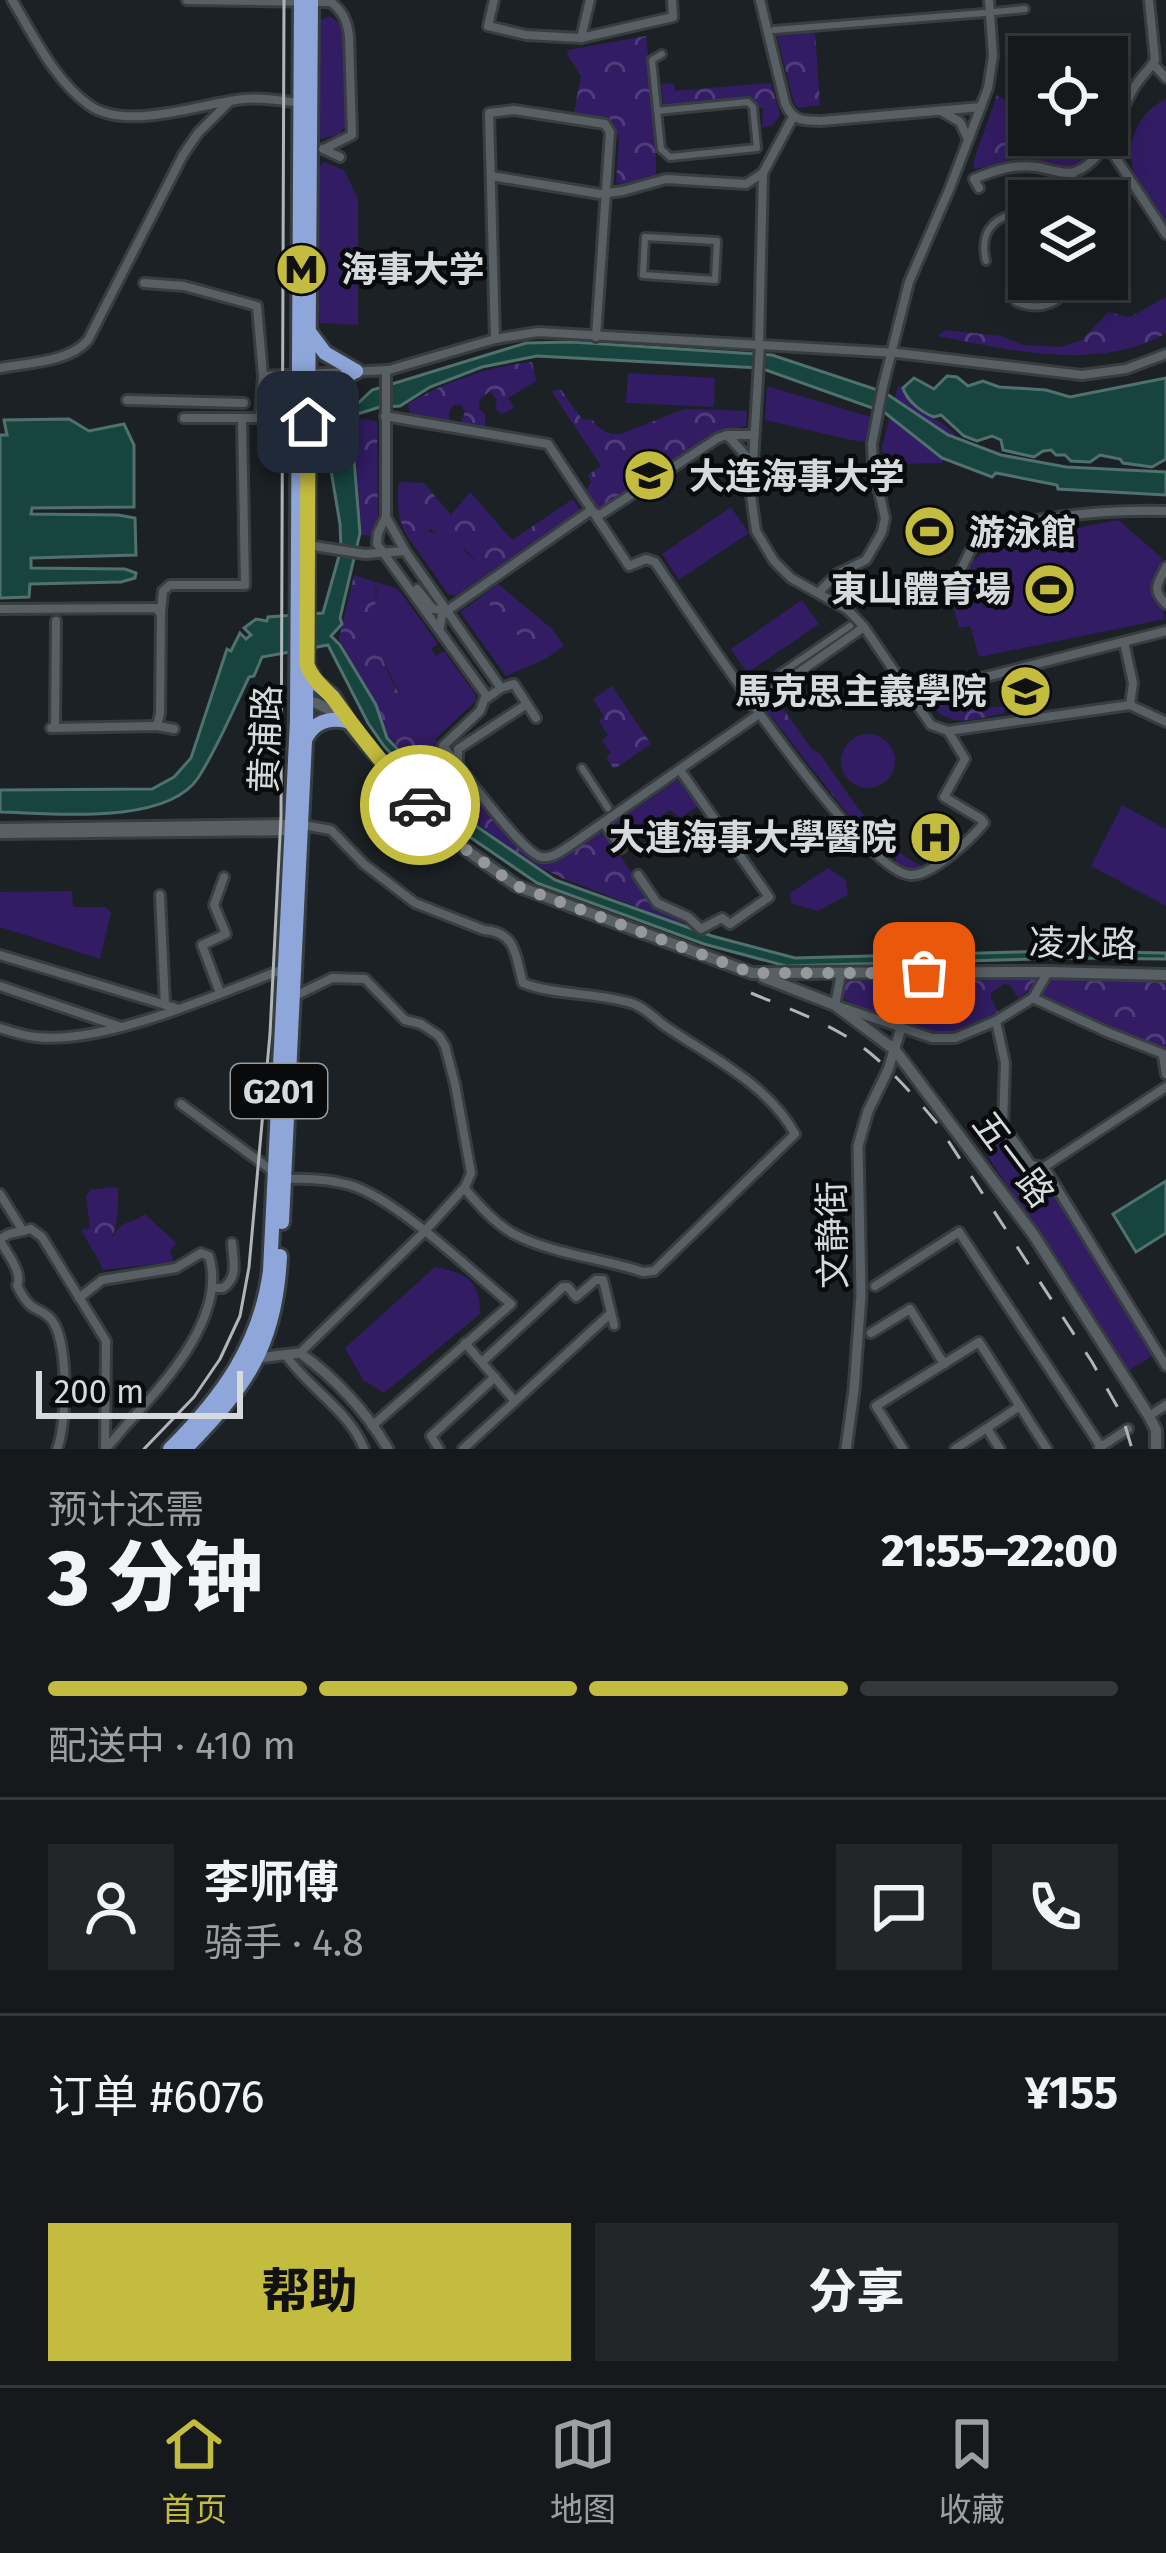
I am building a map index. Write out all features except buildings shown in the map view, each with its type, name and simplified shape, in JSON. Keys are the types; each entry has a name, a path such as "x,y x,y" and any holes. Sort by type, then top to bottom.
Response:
{"highway":[{"name":"黄浦路","path":"184,1449 234,1396 267,1337 277,1300 304,663 300,103 306,2"},
{"name":"黄浦路","path":"302,610 308,545 303,373 317,149 306,2"},
{"path":"309,328 317,346 356,371"},
{"path":"308,422 323,394 356,371"},
{"path":"304,663 347,721 324,722 312,728 305,740"},
{"name":"黄浦路","path":"295,827 305,740 302,701"},
{"name":"黄浦路","path":"170,1449 235,1373 265,1304 293,997 290,967"}],"main road":[{"name":"凌水路","path":"302,701 324,705 347,721 445,830 502,877 545,898 752,973 1166,975"},
{"name":"五一路","path":"752,973 835,1005 895,1050 1034,1234 1149,1416 1156,1430 1156,1449"}],"street":[{"path":"12,0 70,88 104,114 139,116 249,98 300,103"},
{"path":"187,0 331,2 340,9 349,36 352,135 317,149"},
{"path":"494,0 488,26 581,38 674,17 672,0"},
{"path":"581,38 590,0"},
{"path":"760,0 785,103 801,121 981,107"},
{"path":"819,592 837,574 866,560 882,532 885,518 872,444 883,386 909,282 992,73 989,0"},
{"path":"1128,100 1155,60 1149,0"},
{"path":"994,12 1025,9"},
{"path":"774,30 984,13"},
{"path":"657,111 748,103 753,107 757,148 667,156 661,149 657,111 652,60 662,54"},
{"path":"1153,64 1166,78"},
{"path":"0,368 57,357 80,349 88,340 183,155 230,101"},
{"path":"495,339 489,113 514,110 605,124 610,132 597,336"},
{"path":"938,110 955,116 968,138"},
{"path":"793,117 763,173 751,508 756,531 791,578 848,610 864,627 931,725 948,731 1130,705 1166,722"},
{"path":"317,149 340,157"},
{"path":"1069,180 1096,156"},
{"path":"1115,156 1166,234"},
{"path":"979,188 974,179 1007,167 1075,172"},
{"path":"491,176 606,193 666,179 746,184 763,173"},
{"path":"986,261 983,247 989,228 1008,214"},
{"path":"645,237 717,241 715,280 643,275 645,237"},
{"path":"144,283 171,283 257,306 263,376 260,418 184,418"},
{"path":"1016,302 1028,307 1055,300"},
{"path":"263,376 386,370 495,339 538,332 891,352 1082,375 1126,369 1166,354"},
{"path":"386,370 386,517 377,544 486,695 480,711 443,746 538,858 550,857 604,823 759,714"},
{"path":"127,400 244,403"},
{"path":"387,413 548,444 629,566 646,559 655,562 759,714 873,852 908,875 931,868 984,824 944,797 965,759 948,731"},
{"path":"157,726 163,591 170,585 245,585 242,419"},
{"path":"590,511 600,515 727,435 754,435"},
{"path":"727,435 749,458 752,469"},
{"path":"910,582 959,574 980,531 1124,509 1166,511"},
{"path":"440,629 448,610 590,511"},
{"path":"386,517 501,688"},
{"path":"308,545 356,552 405,550"},
{"path":"1166,567 1156,588 1166,604"},
{"path":"405,581 433,609 448,610"},
{"path":"0,609 156,608 161,614"},
{"path":"56,621 53,728 174,729"},
{"path":"749,701 850,626"},
{"path":"749,701 864,627"},
{"path":"910,696 1166,631"},
{"path":"1124,642 1132,683 1130,705"},
{"path":"463,661 476,652"},
{"path":"485,699 514,684 536,718"},
{"path":"461,769 458,749 527,704"},
{"path":"582,768 608,808"},
{"path":"638,875 656,903 688,917 701,929 722,918 730,924 769,897 680,770"},
{"path":"604,823 621,848"},
{"path":"0,831 331,830 364,865 415,903 507,938 517,954 523,983 636,1005 702,1047 776,1107 795,1133 654,1271 643,1272 512,1233 464,1188"},
{"path":"220,993 202,945 226,934 214,905 224,877"},
{"path":"160,895 165,1005"},
{"path":"0,955 177,1008"},
{"path":"0,1028 52,1038 119,1027 290,967"},
{"path":"841,974 835,1005 932,1038 955,1038 1033,998 1048,972"},
{"path":"802,992 804,974"},
{"path":"257,1358 300,1353 424,1232 464,1188 471,1172 453,1071 439,1036 405,1020 365,979 332,978 293,997"},
{"path":"0,986 119,1027"},
{"path":"1033,998 1165,1056 1166,1074"},
{"path":"996,1021 1005,1063 1003,1125 1030,1165 1044,1167 1166,1087"},
{"name":"文静街","path":"846,1449 861,1294 858,1146 901,1028"},
{"path":"181,1104 279,1176 349,1185 377,1196 511,1304 372,1426"},
{"path":"1044,1167 1166,1366"},
{"path":"0,1194 27,1230 42,1237 106,1341 105,1449"},
{"path":"27,1230 0,1240 18,1272 17,1286 32,1309 53,1322 59,1340 66,1394 57,1449"},
{"path":"874,1286 959,1232 1098,1448 1128,1429"},
{"path":"213,1288 223,1288 232,1280 232,1243"},
{"path":"79,1298 102,1280 176,1268 205,1252 213,1271 205,1316 170,1375 105,1449"},
{"path":"482,1362 563,1287 576,1297 596,1280 603,1280 614,1324"},
{"path":"871,1333 910,1309 944,1364"},
{"path":"463,1449 611,1313"},
{"path":"903,1449 876,1406 979,1342 1047,1449"},
{"path":"465,1343 514,1400"},
{"path":"300,1353 343,1390 388,1449"},
{"path":"288,1358 341,1414 364,1449"},
{"path":"440,1449 431,1436 495,1377"},
{"path":"1149,1416 1166,1405"},
{"path":"956,1449 1020,1406"},
{"path":"988,1430 1000,1449"}],"green space":[{"path":"330,16 340,24 344,37 345,127 322,139 318,136 319,20"},
{"path":"815,32 820,105 798,108 777,36"},
{"path":"646,36 656,174 616,183 619,138 613,122 607,116 574,112 581,76 567,54 568,50"},
{"path":"674,83 675,91 771,83 780,115 773,125 762,128 763,108 748,98 667,106 661,84"},
{"path":"997,95 1004,99 1008,156 1086,156 1063,167 1012,160 974,169"},
{"path":"1166,99 1166,223 1137,180 1131,151 1141,120"},
{"path":"324,162 344,170 358,199 358,325 320,323 318,315 318,167"},
{"path":"1166,297 1166,333 1113,352 1054,354 938,336 945,330 1060,347 1082,340 1108,312 1130,317"},
{"path":"532,362 536,381 508,398 514,408 502,414 490,391 480,399 485,427 461,423 465,411 461,405 449,411 450,422 410,414 408,404 452,382"},
{"path":"628,373 715,378 714,407 626,403"},
{"path":"767,386 874,418 868,441 765,420"},
{"path":"898,386 919,409 955,434 942,463 904,464 881,451"},
{"path":"561,390 582,419 592,420 611,434 684,409 747,411 746,426 717,432 595,509 585,493 591,482 588,475 601,466 552,392"},
{"path":"355,417 377,422 378,517 370,536 362,535 355,446 348,429"},
{"path":"399,482 424,483 451,515 470,492 512,540 573,499 582,513 488,574 465,549 456,548 431,529 411,534 405,529 399,512"},
{"path":"731,507 749,533 679,580 662,554"},
{"path":"397,513 406,530 442,536 488,574 455,596 448,594 405,533"},
{"name":"東山體育場","path":"1118,520 1162,558 1152,597 1161,604 1165,619 979,657 970,626 959,628 948,586 961,583 970,563 994,544"},
{"path":"354,575 374,585 379,647 397,690 530,856 550,864 598,832 604,833 654,904 681,918 681,924 531,862 461,813 388,736 377,706 339,639"},
{"path":"372,581 402,594 438,644 431,649 436,656 444,651 476,695 476,701 435,739 407,709 378,650 377,590"},
{"path":"498,584 552,629 564,646 545,659 492,612 486,593"},
{"path":"486,593 492,612 545,659 506,676 460,612"},
{"path":"802,600 819,624 747,673 731,649"},
{"path":"981,685 987,708 1003,706 1005,713 961,721 944,716 926,699"},
{"path":"612,686 651,744 614,769 602,740 608,735 599,721 604,716 593,699"},
{"path":"775,704 820,754 879,833 924,867 908,871 896,865 896,856 883,842 876,846 766,710"},
{"path":"868,734 887,742 895,761 887,780 868,788 849,780 841,761 849,742"},
{"path":"677,780 698,806 680,818 670,810 663,815 663,823 652,831 663,847 659,849 646,829 625,844 613,824"},
{"path":"1122,805 1166,829 1166,906 1091,866"},
{"path":"828,868 846,880 848,895 818,911 791,903 790,893"},
{"path":"72,891 73,907 105,907 111,912 100,959 0,927 0,892"},
{"path":"1048,972 1166,977 1166,1055 1033,998"},
{"path":"1036,980 1018,998 1004,984 991,993 998,1012 954,1032 897,1023 843,998 846,981"},
{"path":"999,1130 1031,1180 1043,1173 1154,1355 1128,1371 979,1143"},
{"path":"118,1188 116,1225 108,1247 111,1253 99,1261 81,1230 90,1228 86,1196 91,1190"},
{"path":"145,1214 176,1243 170,1251 174,1262 103,1270 99,1261 111,1253 108,1247 117,1230"},
{"path":"435,1267 469,1280 477,1293 480,1314 384,1393 363,1380 345,1348"}],"shaded area":[{"path":"526,343 772,355 884,392 948,435 1001,455 1066,467 1166,472 1166,495 1058,489 1057,485 996,473 992,477 942,458 884,412 760,368 537,356 482,367 430,387 400,406 354,415 346,430 353,447 360,533 342,624 331,636 376,705 387,738 460,815 555,880 712,936 795,958 1057,951 1166,953 1166,959 786,966 704,944 537,883 464,833 384,746 328,645 262,657 198,778 161,804 106,813 0,812 0,790 152,789 174,777 191,758 227,649 231,651 240,633 246,639 251,635 244,628 256,619 323,613 341,549 325,435 372,390"},
{"path":"947,376 968,386 983,381 1070,397 1166,378 1166,459 1152,467 1100,455 1090,462 1071,461 1051,450 1034,457 1003,450 1001,440 992,436 977,441 941,415 934,417 920,409 903,388 914,378 934,389"},
{"path":"69,419 89,431 124,424 134,445 134,507 32,508 31,514 135,518 136,555 31,558 31,568 125,569 136,573 135,578 30,584 29,597 0,598 0,435 7,435 4,420"},
{"path":"1166,1181 1166,1233 1136,1252 1113,1214"}],"tram line":[{"path":"144,1449 194,1397 220,1359 240,1316 249,1267 270,1034 281,816 284,0"}],"railway":[{"path":"751,993 857,1043 936,1122 1092,1362 1122,1415 1132,1449"}],"way so far":[{"path":"420,805 465,849 517,886 752,973 924,973"}],"place":[{"name":"海事大学","path":"302,269"},
{"name":"大连海事大学","path":"650,476"},
{"name":"游泳館","path":"930,532"},
{"name":"東山體育場","path":"1050,589"},
{"name":"馬克思主義學院","path":"1026,691"},
{"name":"大連海事大學醫院","path":"936,837"}],"route":[{"path":"308,422 309,672 420,805"}]}
